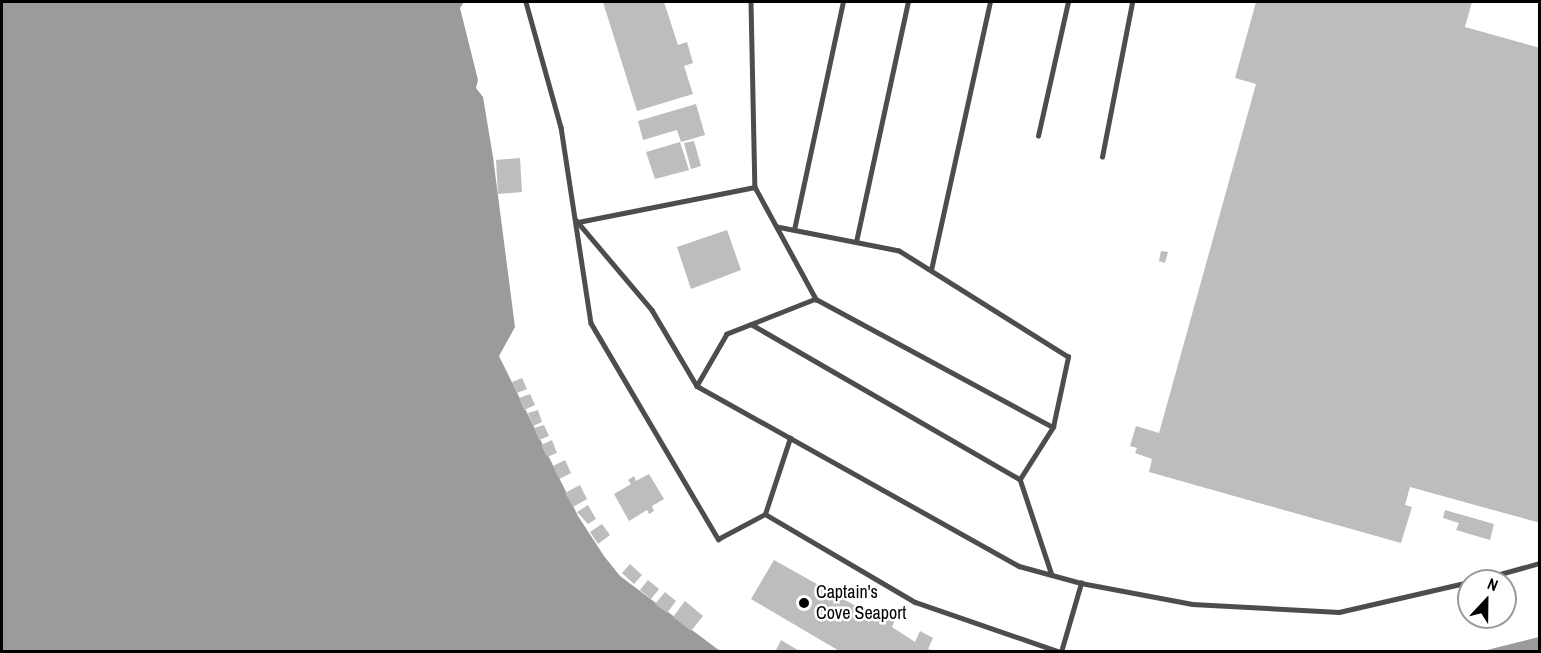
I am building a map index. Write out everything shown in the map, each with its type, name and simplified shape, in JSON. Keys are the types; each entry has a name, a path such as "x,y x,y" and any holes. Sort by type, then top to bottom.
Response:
{"lane":[{"path":"526,2 561,128 591,323 718,539 765,514 790,438"},
{"path":"751,2 755,187 816,299 1053,427"},
{"path":"794,230 843,2"},
{"path":"856,242 908,2"},
{"path":"931,270 990,2"},
{"path":"1038,136 1068,2"},
{"path":"1102,157 1132,2"},
{"path":"576,220 755,187"},
{"path":"576,220 652,310 697,386 1018,566 1081,583 1192,604 1339,612 1457,585"},
{"path":"777,227 899,251 1068,357 1053,427 1020,479"},
{"path":"697,386 728,334 816,299"},
{"path":"752,324 1020,479 1052,575"},
{"path":"765,514 915,602 1060,651 1081,583"},
{"path":"1517,569 1539,563"}],"shaded area":[{"path":"2,2 464,2 460,8 478,80 476,88 483,97 515,327 499,356 578,516 604,556 620,576 720,651 2,651"},
{"path":"1539,637 1539,651 1483,651"}],"building":[{"path":"603,2 664,2 678,45 687,42 693,63 684,66 693,94 637,111"},
{"path":"1256,2 1472,2 1465,27 1540,48 1540,523 1410,487 1405,505 1412,507 1401,543 1149,472 1152,459 1135,453 1137,448 1130,446 1136,426 1159,433 1256,84 1235,78"},
{"path":"696,104 705,135 681,142 677,130 643,140 638,121"},
{"path":"694,141 701,166 691,169 684,143"},
{"path":"680,142 689,170 655,179 646,152"},
{"path":"520,158 522,192 498,194 496,160"},
{"path":"727,230 741,270 691,289 677,247"},
{"path":"1161,251 1168,252 1165,263 1159,261"},
{"path":"522,378 527,389 517,393 512,382"},
{"path":"530,394 535,405 524,410 519,398"},
{"path":"538,410 542,422 533,426 528,413"},
{"path":"544,425 549,436 539,440 534,428"},
{"path":"552,440 557,453 547,457 541,445"},
{"path":"565,460 571,473 559,479 553,466"},
{"path":"649,474 664,499 652,506 654,511 649,514 647,510 629,521 614,494 631,484 628,480 634,476 636,481"},
{"path":"580,485 587,499 573,507 565,493"},
{"path":"588,505 596,519 588,524 577,512"},
{"path":"1445,510 1494,524 1490,540 1456,530 1459,523 1443,518"},
{"path":"602,524 610,535 598,544 590,532"},
{"name":"Captain's Cove Seaport","path":"774,560 872,615 877,607 896,618 892,627 915,642 920,631 933,638 928,649 936,652 841,652 751,599"},
{"path":"630,564 642,575 634,584 622,573"},
{"path":"648,580 659,589 651,599 640,590"},
{"path":"665,592 676,601 667,613 655,604"},
{"path":"685,601 703,616 691,631 673,617"},
{"path":"781,640 801,652 775,652"}],"place":[{"name":"Captain's Cove Seaport","path":"804,603"}]}
